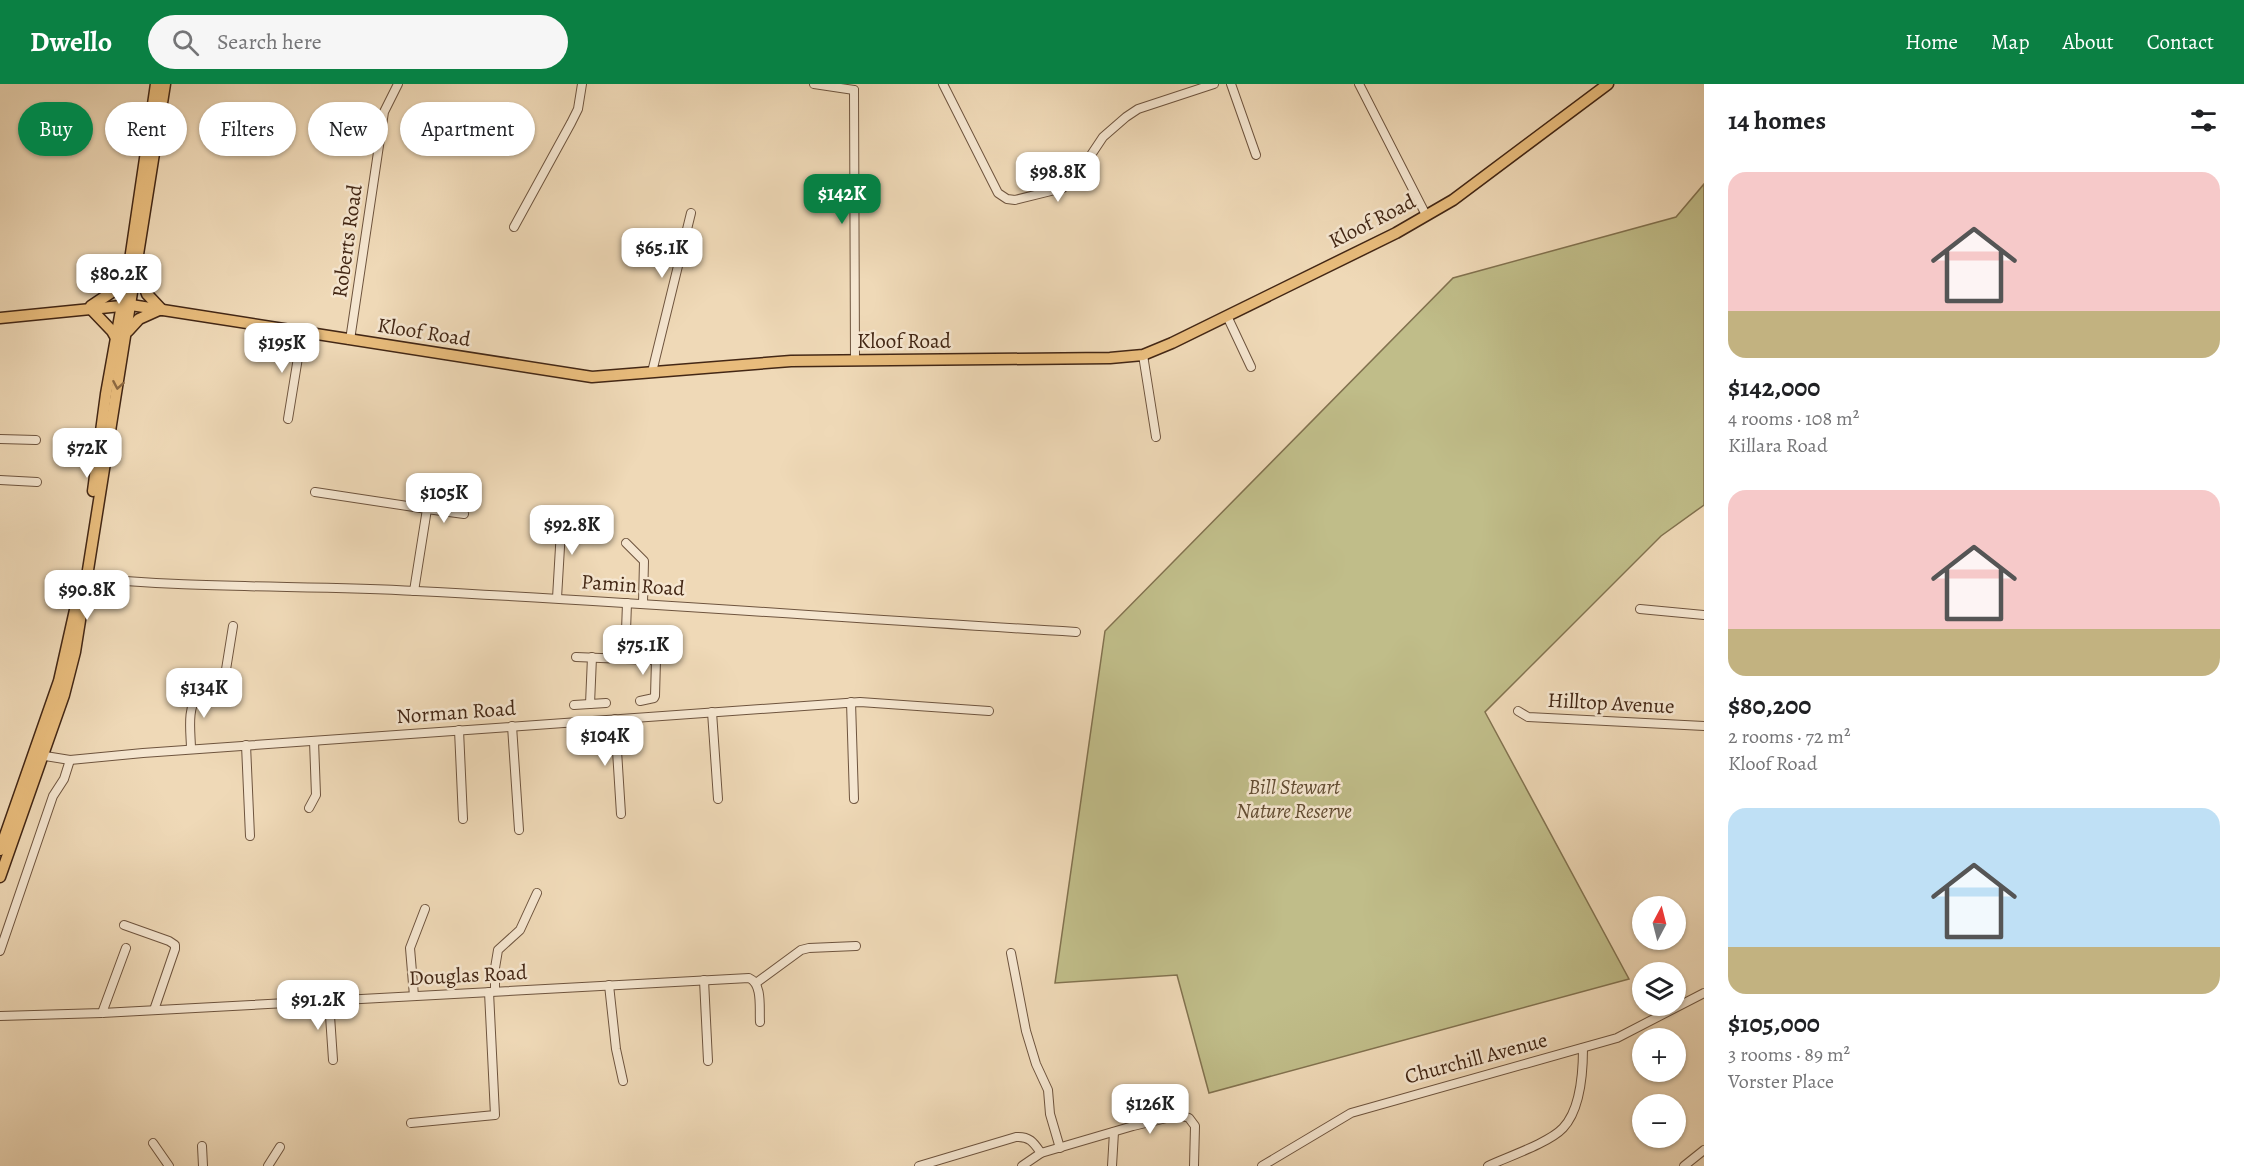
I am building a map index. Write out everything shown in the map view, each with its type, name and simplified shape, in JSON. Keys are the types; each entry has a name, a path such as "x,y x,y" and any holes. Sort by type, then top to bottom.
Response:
{"main road":[{"path":"0,850 67,684 76,645 101,457 121,336 136,263 158,97 156,84"},
{"path":"127,305 127,272 158,97 165,84"},
{"name":"Kloof Road","path":"0,318 127,305 577,375 605,377 791,361 1110,358 1143,355 1396,233 1453,200 1608,84"},
{"path":"121,336 139,319 161,310 147,294 136,263"},
{"path":"121,336 112,331 88,308 112,292 127,272"},
{"path":"0,877 39,754 81,596"}],"street":[{"name":"Roberts Road","path":"350,340 384,112 398,84"},
{"path":"514,227 574,116 582,84"},
{"path":"814,84 854,90 862,84"},
{"path":"943,84 998,193 1007,199 1016,200 1063,188 1089,158 1103,136 1116,124 1138,110 1214,84"},
{"path":"1231,84 1256,155"},
{"path":"1359,84 1426,215"},
{"path":"854,90 855,360"},
{"path":"652,372 692,213"},
{"path":"1227,316 1251,367"},
{"path":"288,419 302,333"},
{"path":"1143,355 1156,437"},
{"path":"0,439 36,440"},
{"path":"0,480 37,482"},
{"path":"315,492 464,514"},
{"path":"414,591 427,509"},
{"path":"557,598 562,513"},
{"path":"626,543 644,561 643,603"},
{"name":"Pamin Road","path":"84,578 212,586 414,591 557,598 1076,632"},
{"path":"625,659 627,603"},
{"path":"1641,609 1704,615"},
{"path":"191,749 194,701 199,696 219,690 224,694 229,691 228,684 224,682 233,626"},
{"path":"576,657 656,660 673,655"},
{"path":"590,704 592,657"},
{"path":"640,701 655,696 656,660"},
{"path":"851,702 854,799"},
{"name":"Norman Road","path":"39,754 70,760 191,749 851,702 989,711"},
{"path":"574,705 606,703"},
{"name":"Hilltop Avenue","path":"1518,711 1528,717 1704,726"},
{"path":"712,712 718,799"},
{"path":"615,718 621,814"},
{"path":"512,726 519,830"},
{"path":"459,730 464,819"},
{"path":"309,808 316,795 314,741"},
{"path":"246,746 250,836"},
{"path":"0,951 53,796 64,779 70,760"},
{"path":"411,1123 495,1115 492,992 498,950 520,930 537,893"},
{"path":"414,996 410,948 425,909"},
{"path":"124,925 175,945 154,1010"},
{"path":"760,1022 756,983 801,950 856,946"},
{"path":"102,1013 126,948"},
{"path":"1011,953 1026,1031 1047,1090 1050,1114 1060,1148"},
{"name":"Douglas Road","path":"0,1016 102,1013 749,978 756,983"},
{"path":"704,980 708,1061"},
{"path":"609,985 616,1049 623,1081"},
{"name":"Churchill Avenue","path":"1262,1166 1351,1113 1629,1033 1704,993"},
{"path":"329,1000 333,1060"},
{"path":"1488,1166 1563,1129 1575,1107 1582,1072 1583,1048"},
{"path":"1022,1166 1041,1153 1175,1115 1189,1118 1196,1130 1194,1166"},
{"path":"1112,1166 1114,1132"},
{"path":"919,1166 1016,1137 1025,1137 1032,1141 1041,1153"},
{"path":"153,1143 169,1166"},
{"path":"202,1146 203,1166"},
{"path":"268,1166 280,1147"},
{"path":"1684,1166 1704,1150"}],"green space":[{"name":"Bill Stewart Nature Reserve","path":"1704,184 1704,505 1661,536 1485,712 1629,979 1209,1093 1177,975 1055,983 1105,631 1453,278 1676,217"}]}
